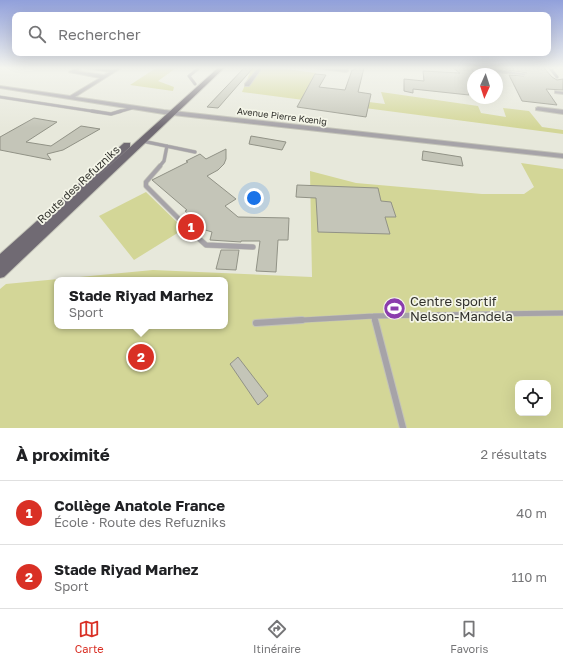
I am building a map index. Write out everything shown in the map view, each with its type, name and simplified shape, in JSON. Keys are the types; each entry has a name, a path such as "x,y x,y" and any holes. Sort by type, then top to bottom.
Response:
{"main road":[{"path":"168,112 191,88"},
{"path":"168,112 197,88"},
{"name":"Route des Refuzniks","path":"0,273 142,141 168,112"},
{"name":"Route des Refuzniks","path":"0,261 168,112"}],"street":[{"name":"Avenue Pierre Kœnig","path":"6,88 132,108 563,156"},
{"path":"70,98 87,88"},
{"path":"538,109 563,112"}],"lane":[{"path":"0,97 111,114 132,108"},
{"path":"142,141 195,152"},
{"path":"167,146 164,161 146,182 146,186 149,190 206,245 253,247"},
{"path":"256,323 374,316 563,313"},
{"path":"374,316 403,428"}],"green space":[{"path":"151,88 174,88 173,91"},
{"path":"244,88 307,88 304,94 385,104 381,92 478,106 481,113 506,117 503,108 529,111 542,127 563,130 563,134 242,92"},
{"name":"Centre sportif Nelson-Mandela","path":"521,163 563,169 563,428 0,428 0,289 6,284 54,279 54,329 228,329 228,277 80,277 153,270 312,277 310,171 356,183 482,194 524,194 534,187"},
{"path":"146,192 184,229 134,260 99,216"}],"building":[{"path":"225,88 236,88 218,108 207,107"},
{"path":"307,88 345,90 346,88 359,88 358,92 371,94 366,117 297,107"},
{"path":"404,88 467,88 467,95 413,89 413,93 404,91"},
{"path":"515,88 563,88 563,90 546,89 557,105 522,101"},
{"path":"34,118 57,122 26,142 51,146 81,126 100,129 63,150 47,154 51,160 0,150 0,137"},
{"path":"251,136 286,142 282,150 249,144"},
{"path":"226,149 226,159 224,164 218,170 207,176 236,199 225,206 238,217 289,218 288,240 278,240 276,272 256,271 260,241 241,242 210,240 212,232 202,229 202,226 185,211 187,210 152,180 188,162 186,161 200,154 206,159"},
{"path":"423,151 461,157 463,166 422,160"},
{"path":"297,185 378,188 381,201 391,202 396,217 385,217 390,234 318,232 316,198 296,197"},
{"path":"221,250 239,250 236,270 216,269"},
{"path":"238,357 268,396 258,405 230,364"}],"place":[{"name":"Collège Anatole France","path":"191,227"},
{"name":"Centre sportif Nelson-Mandela","path":"394,308"},
{"name":"Stade Riyad Marhez","path":"141,357"}]}
